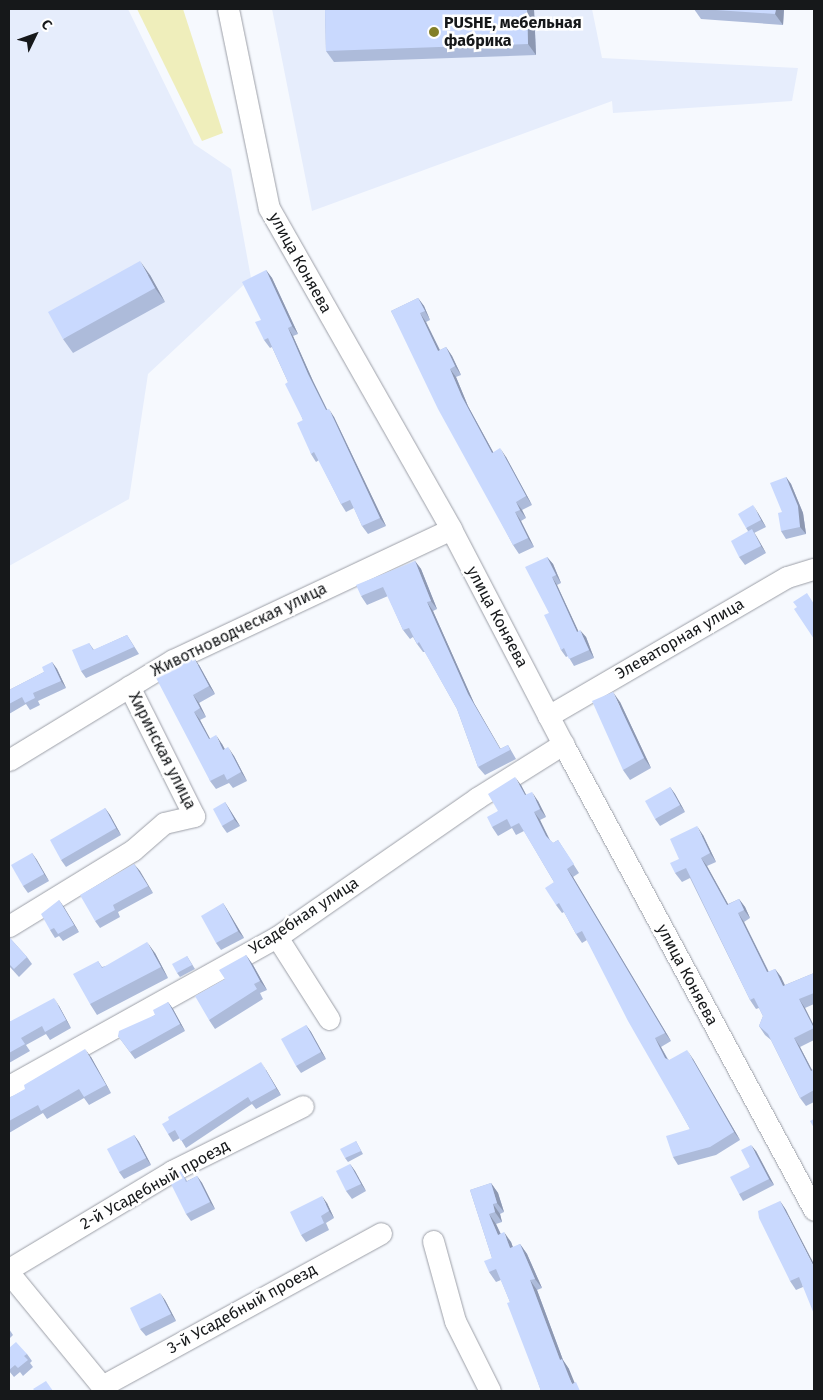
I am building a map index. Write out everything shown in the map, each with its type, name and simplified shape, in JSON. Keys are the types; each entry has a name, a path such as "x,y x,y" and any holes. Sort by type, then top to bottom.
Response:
{"street":[{"name":"улица Коняева","path":"228,9 268,208 451,529 548,716 814,1210"},
{"name":"Животноводческая улица","path":"9,760 173,660 451,529"},
{"name":"Элеваторная улица","path":"548,716 787,577 814,569"},
{"name":"Хиринская улица","path":"9,926 134,850 164,823 194,816 129,686"},
{"name":"Усадебная улица","path":"9,1086 277,937 477,798 563,744"},
{"path":"277,937 329,1019"},
{"name":"2-й Усадебный проезд","path":"9,1269 172,1171 303,1106"},
{"name":"3-й Усадебный проезд","path":"104,1388 381,1233"},
{"path":"433,1241 455,1321 490,1391"},
{"path":"9,1273 104,1388"}],"shaded area":[{"path":"9,9 128,9 194,144 231,169 251,278 148,374 129,499 9,566"},
{"path":"272,9 592,9 602,58 798,68 792,101 613,113 612,101 312,211"}],"green space":[{"path":"137,9 183,9 223,133 202,141"}],"building":[{"name":"PUSHE, мебельная фабрика","path":"325,9 527,9 528,44 326,51"},
{"path":"701,9 776,9 775,14"},
{"path":"140,261 155,288 63,339 48,312"},
{"path":"266,270 292,326 288,328 308,374 326,410 329,409 380,518 362,526 350,500 341,504 314,452 311,454 297,423 303,420 285,384 288,382 268,338 264,340 255,322 261,320 242,282"},
{"path":"418,298 425,311 420,313 438,351 446,347 455,366 450,369 462,397 492,453 500,448 526,496 516,502 520,510 515,512 528,538 513,545 438,409 391,311"},
{"path":"786,477 798,506 800,527 781,531 778,513 782,512 770,483"},
{"path":"753,505 761,520 746,528 738,514"},
{"path":"752,529 761,546 739,557 731,541"},
{"path":"547,557 556,575 552,577 577,632 580,630 589,650 569,659 564,648 561,650 544,615 549,613 525,567"},
{"path":"415,561 431,601 427,602 468,694 500,749 508,745 510,750 478,767 457,709 419,642 417,644 409,628 403,630 383,587 361,596 356,585"},
{"path":"807,593 814,604 814,639 794,609 797,607 793,602"},
{"path":"127,635 134,647 81,671 72,650 89,643 93,650"},
{"path":"193,656 209,686 193,695 200,708 194,712 209,739 216,735 223,750 228,747 241,772 227,780 224,774 210,781 154,674 174,662 176,666"},
{"path":"52,662 61,681 33,693 35,698 25,703 22,697 9,704 9,690 44,672 42,667"},
{"path":"613,692 644,758 623,770 592,701"},
{"path":"515,777 525,795 532,792 540,809 534,812 546,836 553,843 558,840 574,864 567,869 665,1033 655,1038 665,1058 669,1060 687,1050 734,1132 710,1147 673,1157 666,1136 690,1129 628,1021 582,931 576,934 559,903 556,905 545,888 554,882 519,823 511,827 507,819 492,827 487,817 498,811 488,794"},
{"path":"670,787 680,805 655,819 645,801"},
{"path":"225,802 234,819 222,826 213,809"},
{"path":"105,808 116,828 61,860 50,840"},
{"path":"697,826 710,853 701,858 727,905 739,899 744,910 738,913 767,972 775,969 783,986 814,973 814,993 799,999 814,1028 794,1038 811,1071 814,1069 814,1090 800,1098 768,1034 759,1026 763,1016 754,998 750,1000 686,868 675,873 670,863 679,859 670,839"},
{"path":"32,853 44,874 23,886 11,865"},
{"path":"134,864 148,886 113,905 115,910 95,921 80,895"},
{"path":"59,900 74,925 58,934 54,928 50,930 41,914"},
{"path":"223,903 238,931 216,943 201,916"},
{"path":"9,937 27,957 14,969 9,964"},
{"path":"147,942 161,967 90,1004 73,974 98,961 102,968"},
{"path":"246,955 260,981 254,984 257,989 209,1020 195,996 225,979 219,970"},
{"path":"187,956 192,965 177,973 172,964"},
{"path":"54,998 66,1020 45,1032 42,1026 21,1038 25,1044 9,1053 9,1022"},
{"path":"168,1002 180,1024 130,1052 118,1036 119,1031 155,1015 153,1010"},
{"path":"306,1025 321,1052 296,1066 281,1039"},
{"path":"85,1049 106,1085 84,1097 79,1089 41,1111 38,1105 9,1121 9,1098 25,1089 24,1085"},
{"path":"261,1062 276,1088 251,1102 248,1097 181,1141 175,1130 168,1134 162,1124 169,1120 168,1117"},
{"path":"814,1119 814,1128 810,1121"},
{"path":"134,1135 146,1158 119,1172 107,1149"},
{"path":"356,1141 361,1151 345,1158 340,1149"},
{"path":"751,1145 769,1179 739,1194 730,1177 750,1167 741,1150"},
{"path":"350,1164 361,1184 346,1191 336,1171"},
{"path":"181,1171 186,1182 197,1176 210,1202 186,1214 168,1178"},
{"path":"491,1183 497,1203 493,1204 495,1212 489,1214 498,1235 504,1232 510,1248 520,1244 535,1279 530,1280 560,1360 562,1359 572,1384 576,1382 580,1391 541,1391 507,1303 510,1302 496,1269 489,1272 484,1261 492,1258 470,1190"},
{"path":"322,1196 329,1211 321,1216 324,1223 301,1235 290,1212"},
{"path":"780,1201 814,1267 814,1314 799,1277 790,1281 759,1218 758,1211"},
{"path":"160,1293 171,1314 140,1329 130,1308"},
{"path":"16,1342 27,1354 24,1356 28,1360 18,1368 15,1365 9,1370 9,1348"},
{"path":"46,1381 53,1391 35,1391 33,1389"}],"place":[{"name":"PUSHE, мебельная фабрика","path":"434,32"}]}
